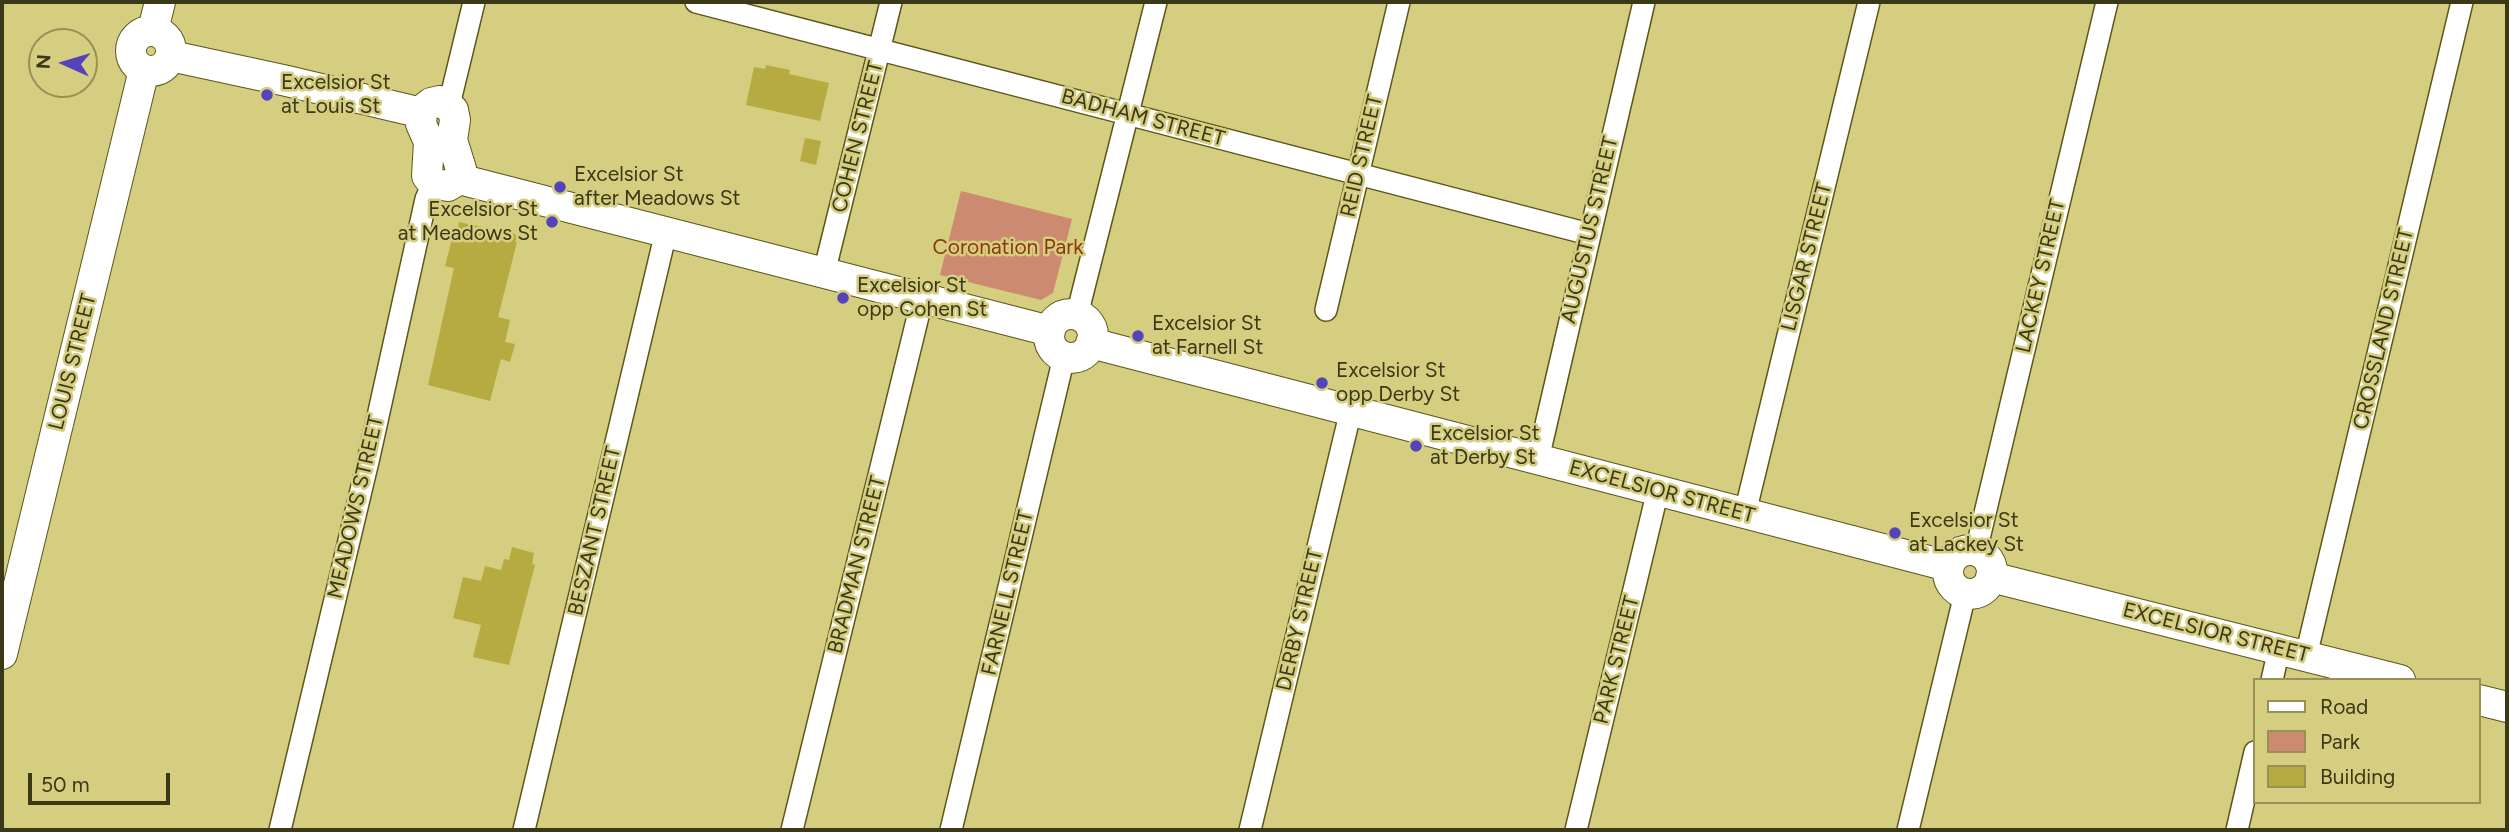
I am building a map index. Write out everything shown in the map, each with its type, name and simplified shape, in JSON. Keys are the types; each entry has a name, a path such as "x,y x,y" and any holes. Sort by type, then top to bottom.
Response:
{"street":[{"path":"435,109 474,2"},
{"name":"BADHAM STREET","path":"696,2 1589,234"},
{"name":"COHEN STREET","path":"824,272 891,2"},
{"path":"1077,315 1156,2"},
{"name":"REID STREET","path":"1326,310 1399,2"},
{"name":"AUGUSTUS STREET","path":"1538,459 1644,2"},
{"name":"LISGAR STREET","path":"1745,513 1869,2"},
{"name":"LACKEY STREET","path":"1976,551 2107,2"},
{"name":"CROSSLAND STREET","path":"2274,678 2293,653 2462,2"},
{"path":"157,16 168,39 171,56 160,69 144,71 135,64 130,47 132,41 157,16"},
{"path":"171,56 455,114 452,140 460,163 446,181 824,272 922,300 1057,344 1071,358 1084,354 1091,343 1093,336 1088,323 1077,315 1063,315 1052,324 1057,344"},
{"name":"LOUIS STREET","path":"2,654 144,71"},
{"name":"MEADOWS STREET","path":"280,830 369,457 426,199 446,181"},
{"name":"BESZANT STREET","path":"524,830 666,232"},
{"name":"BRADMAN STREET","path":"792,830 922,300"},
{"name":"EXCELSIOR STREET","path":"1091,343 1948,566"},
{"name":"FARNELL STREET","path":"951,830 1057,344"},
{"name":"DERBY STREET","path":"1250,830 1351,410"},
{"name":"PARK STREET","path":"1576,830 1658,490"},
{"path":"1962,551 1976,551 1982,553 1990,564 1991,577 1984,589 1965,594 1953,586 1948,566 1962,551"},
{"name":"EXCELSIOR STREET","path":"1991,577 2392,678"},
{"path":"1908,830 1965,594"},
{"path":"2481,700 2507,707"},
{"path":"2236,830 2254,756"}],"green space":[{"name":"Coronation Park","path":"961,191 1072,219 1053,293 1041,300 940,275"}],"building":[{"path":"766,65 790,70 789,74 829,83 820,121 746,105 754,67 765,69"},
{"path":"805,138 821,141 816,165 800,161"},
{"path":"459,222 515,234 517,237 498,317 510,320 505,342 515,344 510,362 501,359 490,401 428,385 454,268 445,266 455,227 458,227"},
{"path":"512,547 534,553 532,564 535,565 509,665 473,657 481,625 453,618 463,577 481,581 485,566 501,570 504,559 509,560"}],"place":[{"name":"Excelsior St at Louis St","path":"267,95"},
{"name":"Excelsior St after Meadows St","path":"560,187"},
{"name":"Excelsior St at Meadows St","path":"552,222"},
{"name":"Excelsior St opp Cohen St","path":"843,298"},
{"name":"Excelsior St at Farnell St","path":"1138,336"},
{"name":"Excelsior St opp Derby St","path":"1322,383"},
{"name":"Excelsior St at Derby St","path":"1416,446"},
{"name":"Excelsior St at Lackey St","path":"1895,533"}]}
